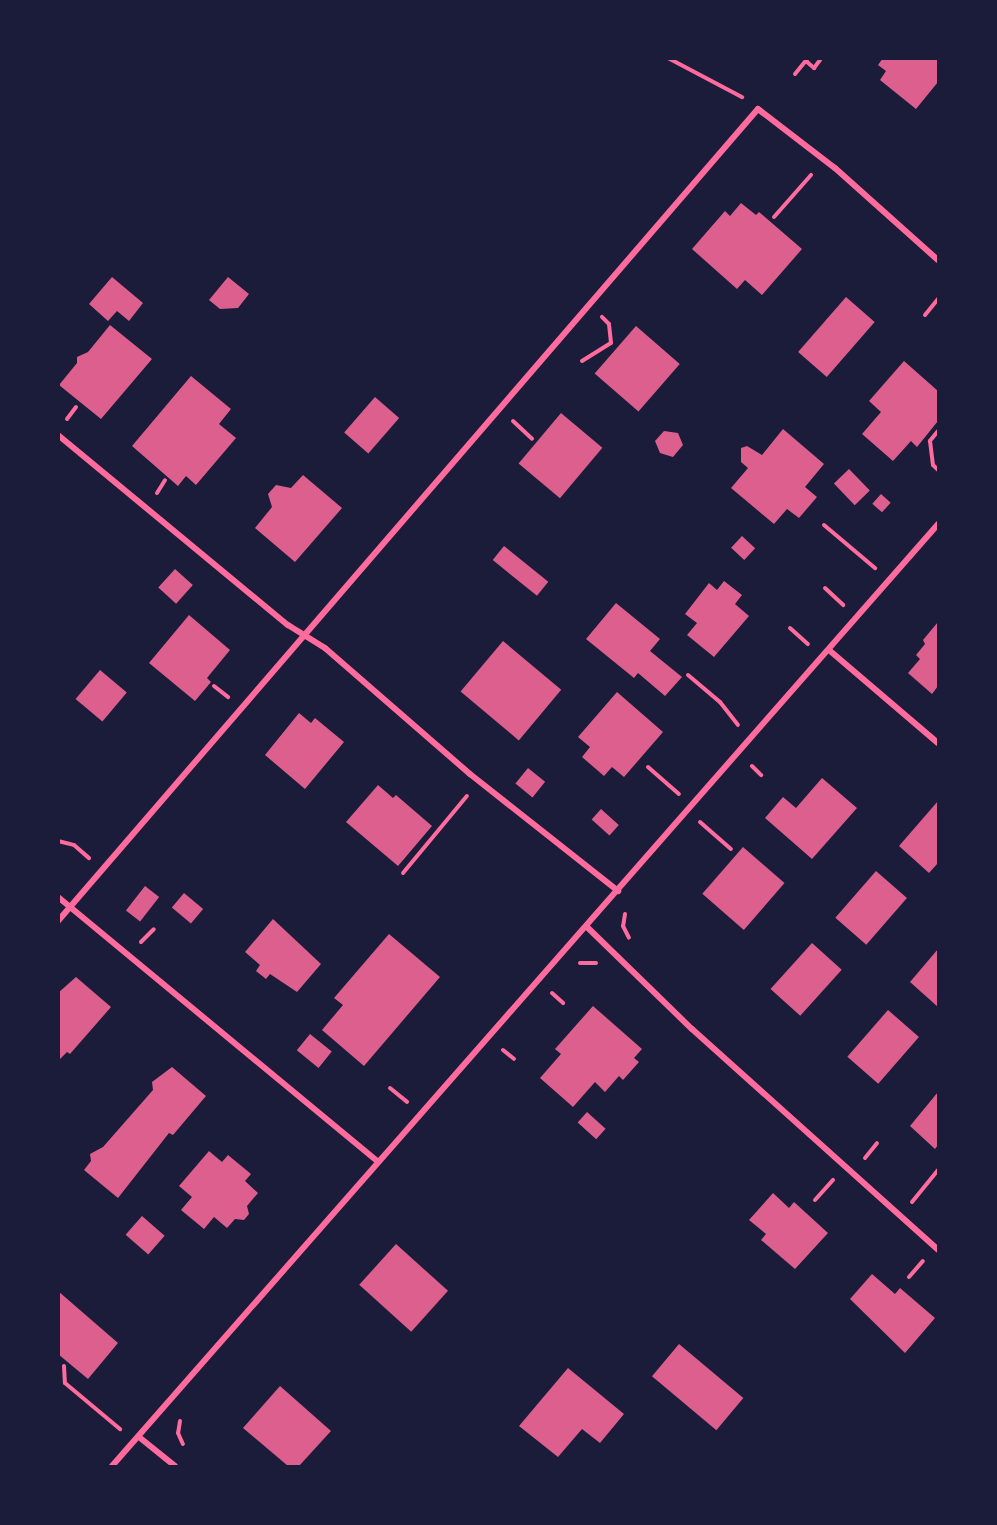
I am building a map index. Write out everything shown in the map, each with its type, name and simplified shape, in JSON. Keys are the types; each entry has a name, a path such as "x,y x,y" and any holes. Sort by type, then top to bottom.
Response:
{"street":[{"path":"58,921 758,109 824,160 939,260"},
{"path":"58,435 304,634 479,782 618,891"},
{"path":"112,1467 939,524"},
{"path":"829,650 939,743"},
{"path":"58,897 378,1162"},
{"path":"587,927 626,961 692,1029 843,1168 939,1250"},
{"path":"137,1439 175,1467"}],"path":[{"path":"668,58 713,80 758,109"},
{"path":"795,75 807,60 814,68 819,59"},
{"path":"774,217 824,160"},
{"path":"925,315 939,299"},
{"path":"582,361 611,343 609,324 588,305"},
{"path":"939,431 930,441 933,465 939,470"},
{"path":"824,525 889,580"},
{"path":"688,675 752,738"},
{"path":"747,771 759,757"},
{"path":"752,766 761,775"},
{"path":"648,767 691,808 701,823 731,849"},
{"path":"403,873 479,782"},
{"path":"695,830 708,815"},
{"path":"58,841 74,845 103,870"},
{"path":"572,971 579,963 594,963 613,976 638,947 623,926 626,910"},
{"path":"545,1001 559,986"},
{"path":"495,1058 510,1041"},
{"path":"815,1200 843,1168"},
{"path":"899,1216 939,1170"},
{"path":"64,1366 65,1383 137,1439"},
{"path":"183,1416 178,1433 188,1449"}],"building":[{"path":"883,58 938,59 938,82 916,109 880,80 886,71 878,65"},
{"path":"741,203 756,215 759,212 802,249 762,295 745,280 737,289 692,249 725,211 730,216"},
{"path":"112,277 143,303 129,321 117,311 108,321 89,304"},
{"path":"228,277 249,294 238,308 220,309 209,300"},
{"path":"846,297 875,322 827,377 798,352"},
{"path":"110,325 152,359 101,419 59,385 77,363 77,357 88,352"},
{"path":"636,326 680,364 638,412 595,374"},
{"path":"904,361 938,391 938,421 917,447 911,441 893,461 862,434 881,412 869,401"},
{"path":"191,376 231,409 219,424 236,438 196,485 186,476 178,486 132,446"},
{"path":"375,397 399,418 368,453 344,432"},
{"path":"561,413 602,448 560,498 519,464"},
{"path":"783,429 824,464 805,487 817,497 799,518 787,509 774,524 731,488 748,468 741,462 741,448 747,446 762,455"},
{"path":"664,431 678,433 683,445 673,457 660,453 655,441"},
{"path":"849,469 870,491 855,505 834,484"},
{"path":"303,475 342,508 295,562 255,528 272,507 268,494 276,485 291,488"},
{"path":"881,494 891,503 882,512 872,504"},
{"path":"742,536 755,548 744,560 731,548"},
{"path":"504,546 548,582 537,596 493,560"},
{"path":"175,569 193,585 176,604 158,588"},
{"path":"724,581 742,595 735,604 749,616 714,657 687,635 697,623 685,614 709,583 717,590"},
{"path":"616,603 660,639 650,651 682,677 665,696 638,673 634,678 586,639"},
{"path":"189,615 230,650 207,678 211,682 195,701 149,663"},
{"path":"938,622 938,686 932,694 908,673 920,659 916,655 925,644 923,640"},
{"path":"503,641 561,690 519,740 461,692"},
{"path":"100,670 127,692 102,722 76,699"},
{"path":"617,692 663,732 624,777 612,767 604,776 582,757 590,747 578,737"},
{"path":"299,713 311,723 315,718 344,742 305,789 265,755"},
{"path":"528,768 545,782 533,797 515,784"},
{"path":"822,778 857,808 812,859 765,818 783,797 796,808"},
{"path":"378,785 393,798 396,795 432,826 398,866 346,822"},
{"path":"938,801 938,863 929,873 899,846"},
{"path":"601,809 619,825 609,835 592,819"},
{"path":"743,847 785,883 744,930 702,894"},
{"path":"876,871 907,898 866,945 835,918"},
{"path":"145,886 159,897 140,922 126,910"},
{"path":"184,893 203,909 191,924 172,908"},
{"path":"273,919 321,964 297,992 270,974 266,979 256,971 260,965 245,952"},
{"path":"389,934 440,977 364,1066 322,1030 343,1005 334,998"},
{"path":"812,943 842,970 800,1016 771,989"},
{"path":"938,949 938,1007 910,982"},
{"path":"76,977 111,1007 70,1054 67,1052 58,1061 58,993"},
{"path":"593,1006 642,1049 634,1058 639,1062 623,1080 619,1076 605,1092 595,1082 573,1107 540,1078 561,1054 555,1049"},
{"path":"888,1010 919,1037 878,1084 847,1057"},
{"path":"310,1034 332,1052 319,1068 297,1050"},
{"path":"172,1067 206,1096 173,1135 169,1133 118,1198 84,1170 91,1161 90,1154 103,1147 153,1090 152,1082"},
{"path":"938,1092 938,1145 935,1149 910,1126"},
{"path":"587,1112 606,1129 596,1139 578,1122"},
{"path":"209,1151 222,1162 228,1155 251,1174 245,1181 258,1193 247,1206 249,1214 244,1220 235,1219 227,1228 214,1217 204,1229 181,1210 192,1197 179,1186"},
{"path":"773,1193 789,1208 794,1202 828,1233 795,1269 761,1240 766,1234 749,1220"},
{"path":"142,1216 165,1236 148,1255 126,1235"},
{"path":"396,1244 448,1291 411,1332 359,1285"},
{"path":"872,1274 895,1294 900,1288 935,1318 905,1353 850,1299"},
{"path":"58,1291 118,1343 88,1379 58,1354"},
{"path":"679,1344 743,1398 716,1430 652,1376"},
{"path":"568,1368 624,1414 600,1443 582,1429 558,1457 519,1426"},
{"path":"280,1386 331,1431 299,1466 288,1466 243,1428"}]}
